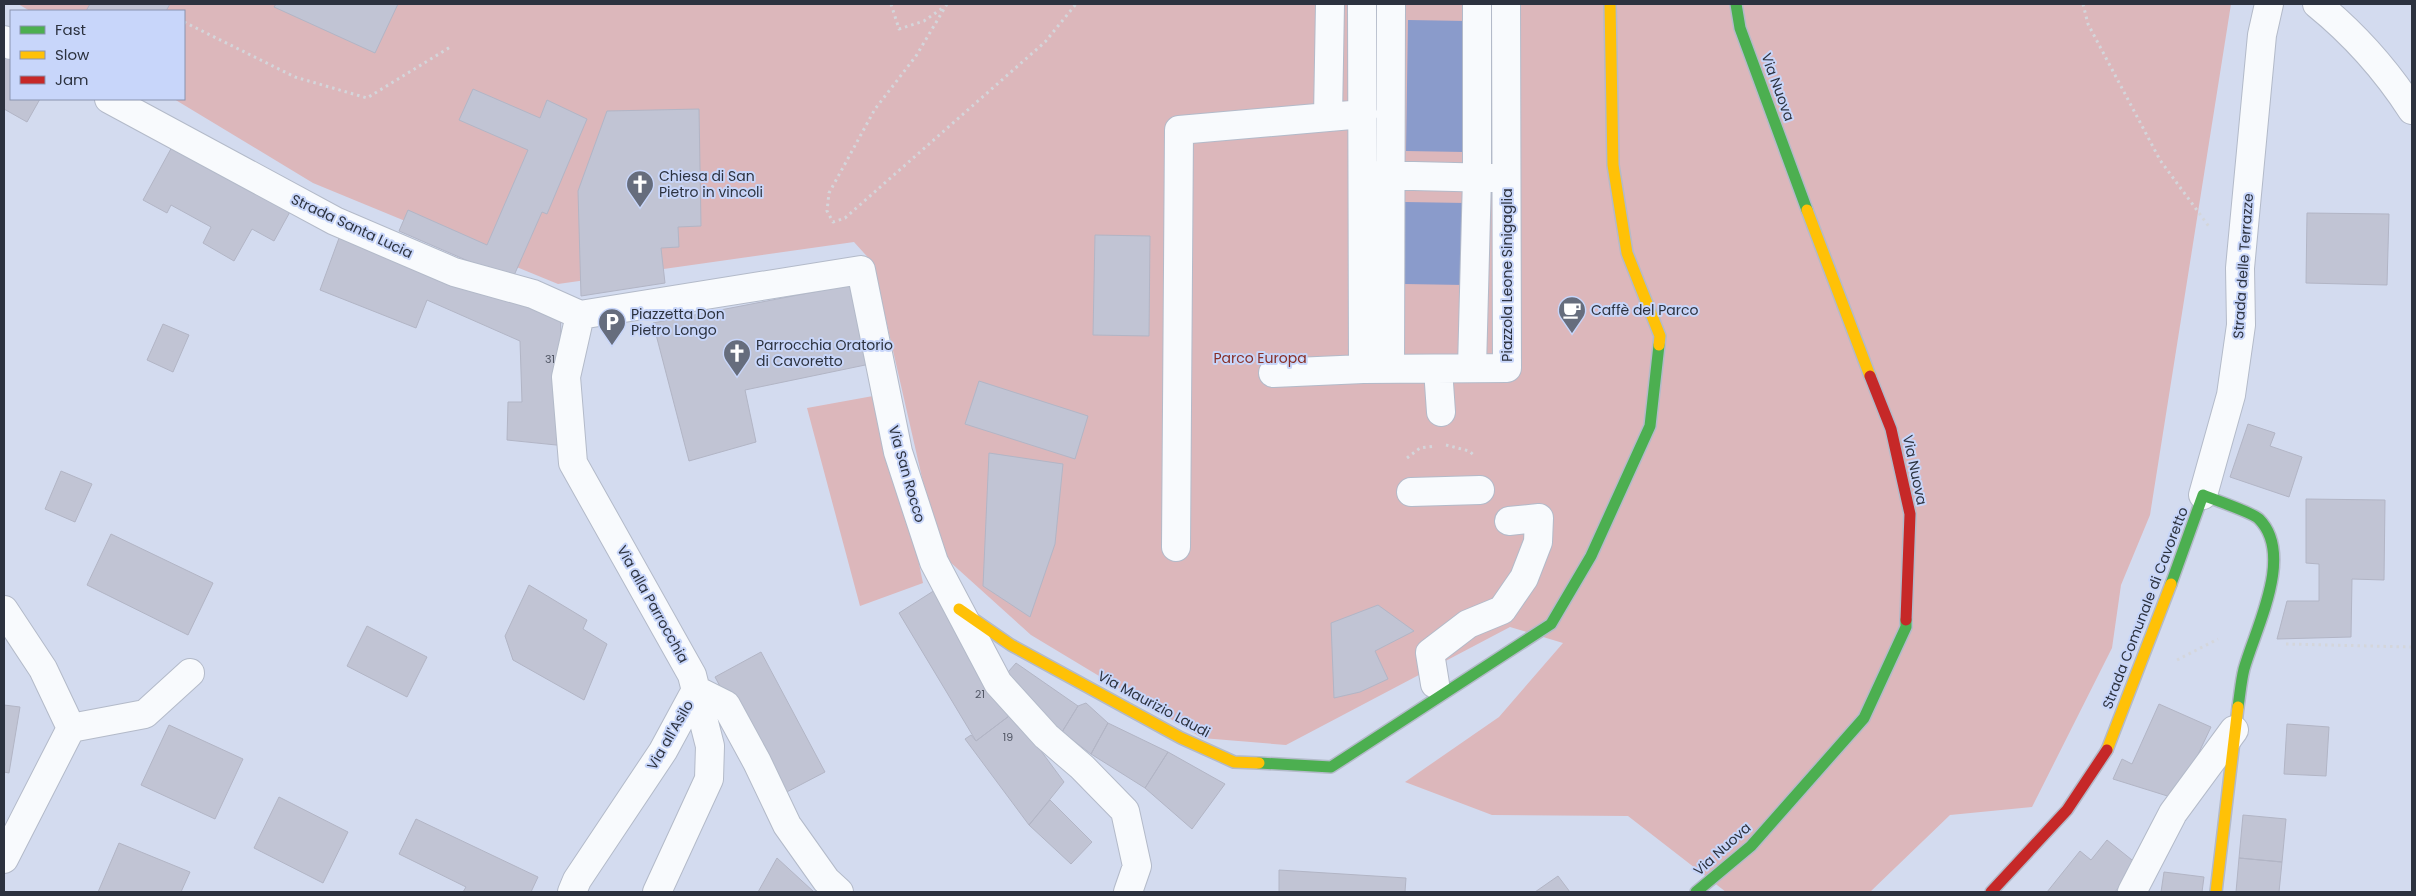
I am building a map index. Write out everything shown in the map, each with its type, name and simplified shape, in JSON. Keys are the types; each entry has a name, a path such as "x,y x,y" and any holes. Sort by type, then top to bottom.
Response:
{"street":[{"path":"1328,117 1330,4"},
{"path":"1362,4 1363,369"},
{"path":"1390,369 1392,4"},
{"path":"1472,368 1477,177 1477,4"},
{"name":"Piazzola Leone Sinigaglia","path":"1273,373 1363,369 1507,368 1506,4"},
{"name":"Via Maurizio Laudi","path":"959,609 1011,646 1112,698 1181,738 1234,762 1331,767 1551,624 1591,556 1650,426 1660,336 1627,253 1613,166 1610,4"},
{"name":"Via Nuova","path":"1696,892 1751,846 1864,718 1906,627 1910,514 1891,429 1843,308 1740,28 1736,4"},
{"name":"Strada delle Terrazze","path":"2203,495 2231,395 2241,325 2240,268 2262,35 2269,4"},
{"path":"2317,4 2360,43 2401,93 2412,110"},
{"name":"Strada Santa Lucia","path":"111,100 335,221 454,272 533,294 580,315"},
{"path":"1176,547 1179,130 1363,114"},
{"name":"Piazzola Leone Sinigaglia","path":"1363,174 1507,178"},
{"name":"Via San Rocco","path":"580,315 861,270 898,452 934,562 998,683 1046,736 1082,767 1125,811 1143,892"},
{"name":"Via alla Parrocchia","path":"580,315 566,377 573,463 692,675 710,746 709,779 657,892"},
{"path":"1438,369 1441,412"},
{"path":"1411,492 1447,501 1480,490"},
{"name":"Strada Comunale di Cavoretto","path":"1991,892 2067,810 2110,745 2141,658 2185,549 2203,495 2259,519 2271,540 2275,561 2271,587 2244,670 2234,730 2216,892"},
{"path":"1436,684 1430,653 1468,624 1502,610 1524,578 1538,542 1539,518 1509,521"},
{"path":"4,610 42,668 72,728"},
{"path":"72,728 145,714 190,673"},
{"name":"Via all'Asilo","path":"572,892 577,880 663,751 696,690 726,705 757,762 787,825 826,880 839,892"},
{"path":"4,858 72,728"},
{"path":"2132,892 2172,813 2234,730"},
{"path":"1128,892 1137,866"}],"path":[{"path":"891,4 899,29 924,22 946,5"},
{"path":"946,5 916,56 874,109 829,193 827,211 833,222 845,218 1046,42 1076,4"},
{"path":"2083,4 2088,24 2160,160 2240,268"},
{"path":"185,22 296,77 367,98 452,46"},
{"path":"2169,663 2227,636"},
{"path":"2282,644 2412,648"}],"green space":[{"name":"Parco Europa","path":"18,4 2231,4 2150,515 2121,585 2112,648 2032,807 1950,815 1870,892 1726,892 1628,816 1492,815 1405,782 1499,717 1563,643 1510,627 1286,745 1202,738 1031,635 939,552 873,263 854,242 558,284 313,183 176,100 185,100 185,10 28,10"},
{"path":"884,394 923,583 860,606 807,408"}],"water":[{"path":"1408,20 1467,21 1465,152 1406,151"},
{"path":"1405,202 1466,203 1465,285 1404,284"}],"building":[{"path":"90,4 170,4 167,10 87,10"},
{"path":"276,4 398,4 375,53 274,7"},
{"path":"4,47 10,51 10,100 39,100 27,122 4,109"},
{"path":"473,89 540,118 547,100 587,119 547,214 542,212 512,280 399,231 408,210 487,245 528,150 459,120"},
{"name":"Chiesa di San Pietro in vincoli","path":"699,109 701,226 678,227 679,247 661,248 665,283 581,296 578,191 607,111"},
{"path":"173,145 291,210 274,241 252,229 234,261 203,243 211,227 171,205 167,213 143,200"},
{"path":"2307,213 2389,214 2387,285 2306,283"},
{"path":"342,230 560,311 566,446 507,440 508,402 522,402 520,341 427,300 416,328 320,290"},
{"path":"1095,235 1150,236 1149,336 1093,335"},
{"name":"Parrocchia Oratorio di Cavoretto","path":"855,284 870,364 745,390 756,442 689,461 653,323"},
{"path":"163,324 189,335 173,372 147,360"},
{"path":"979,381 1088,416 1075,459 965,424"},
{"path":"2248,424 2275,433 2270,446 2302,457 2289,497 2230,477"},
{"path":"989,453 1063,464 1055,544 1030,617 983,586"},
{"path":"61,471 92,484 75,522 45,509"},
{"path":"2306,499 2385,500 2384,580 2352,579 2351,637 2277,639 2287,601 2319,601 2319,564 2306,563"},
{"path":"111,534 213,583 188,635 87,585"},
{"path":"529,585 587,620 583,629 607,644 584,700 513,660 505,636"},
{"path":"935,590 1013,713 976,741 899,613"},
{"path":"1378,605 1414,631 1375,651 1388,679 1360,692 1334,698 1331,623"},
{"path":"367,626 427,657 407,697 347,666"},
{"path":"761,652 825,772 779,796 715,677"},
{"path":"1016,663 1078,706 1062,732 1001,680"},
{"path":"1086,703 1108,723 1091,754 1062,732 1078,706"},
{"path":"2159,704 2211,727 2177,799 2113,779 2122,759 2132,764"},
{"path":"4,705 20,707 9,773 4,772"},
{"path":"1013,713 1064,782 1029,825 965,739 971,735 976,741"},
{"path":"1108,723 1168,752 1145,788 1091,754"},
{"path":"2287,724 2329,727 2326,776 2284,774"},
{"path":"169,725 243,759 215,819 141,785"},
{"path":"1168,752 1225,784 1192,829 1145,788"},
{"path":"279,797 348,832 323,883 254,848"},
{"path":"1050,800 1092,842 1071,864 1029,825"},
{"path":"2243,815 2286,819 2282,862 2239,858"},
{"path":"416,819 538,877 531,892 463,892 466,887 399,854"},
{"path":"2107,840 2137,864 2115,892 2047,892 2080,851 2091,860"},
{"path":"119,843 190,872 181,892 98,892"},
{"path":"777,858 814,892 758,892"},
{"path":"2239,858 2282,862 2279,892 2236,892"},
{"path":"1279,870 1406,878 1405,892 1279,892"},
{"path":"2164,872 2204,877 2202,892 2161,892"},
{"path":"1558,876 1570,892 1535,892"}],"traffic: fast":[{"path":"1736,4 1740,28 1807,210"},
{"path":"1259,763 1331,767 1551,624 1591,556 1650,426 1659,345"},
{"path":"2171,584 2203,495 2255,516 2269,534 2273,552 2273,572 2263,613 2244,669 2238,707"},
{"path":"1696,892 1751,846 1864,718 1906,627 1906,620"}],"traffic: slow":[{"path":"1610,4 1613,165 1627,253 1660,336 1659,345"},
{"path":"1807,210 1870,376"},
{"path":"2107,750 2171,584"},
{"path":"959,609 1011,645 1181,738 1234,762 1259,763"},
{"path":"2216,892 2238,707"}],"traffic: jam":[{"path":"1870,376 1891,429 1910,514 1906,620"},
{"path":"1991,892 2067,810 2107,750"}],"place":[{"name":"Chiesa di San Pietro in vincoli","path":"640,208"},
{"name":"Caffè del Parco","path":"1572,334"},
{"name":"Piazzetta Don Pietro Longo","path":"612,346"},
{"name":"Parrocchia Oratorio di Cavoretto","path":"737,377"}]}
